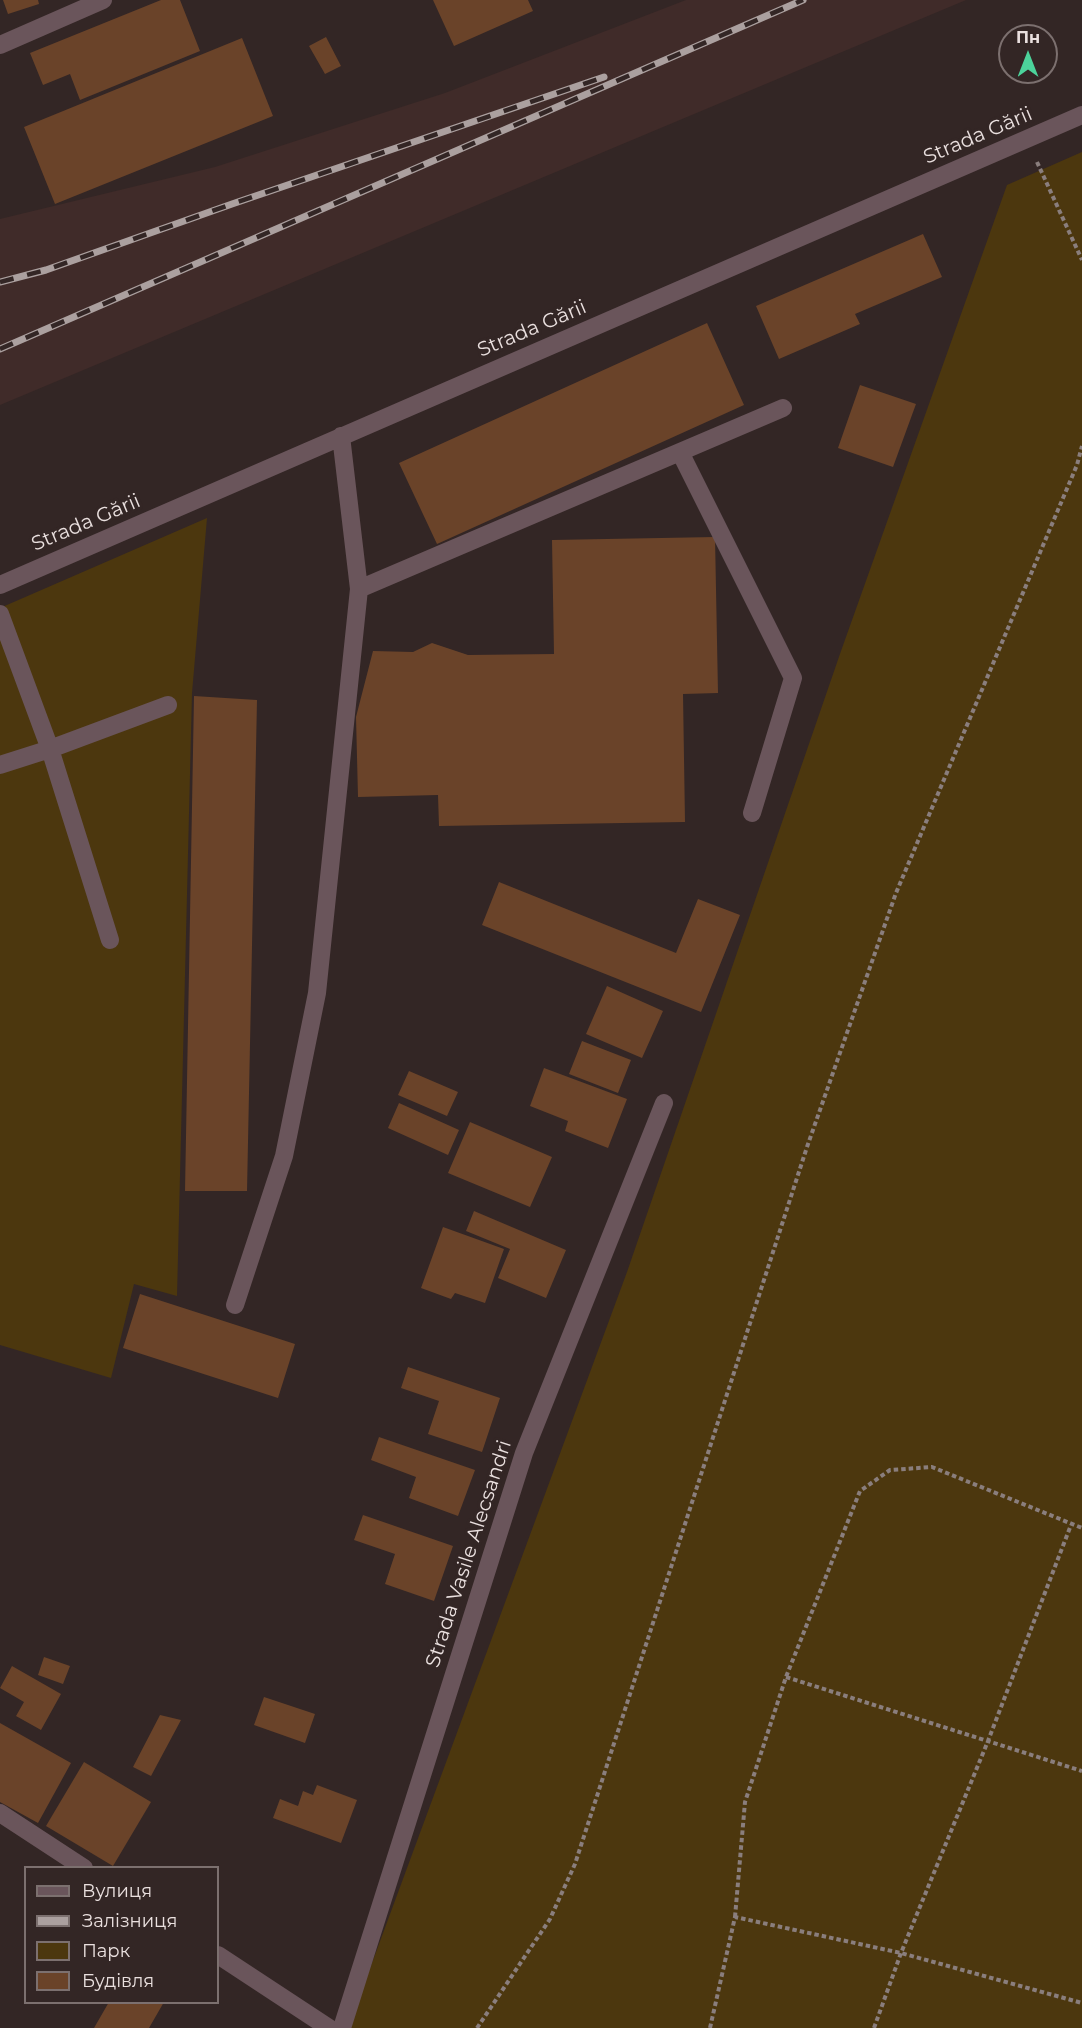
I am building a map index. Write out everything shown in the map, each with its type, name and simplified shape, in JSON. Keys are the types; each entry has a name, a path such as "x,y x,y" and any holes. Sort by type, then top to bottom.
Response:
{"street":[{"path":"2,38 104,0"},
{"name":"Strada Gării","path":"0,585 1082,115"},
{"path":"359,589 783,408"},
{"path":"235,1305 284,1156 317,993 359,589 341,436"},
{"path":"680,452 793,678 752,813"},
{"path":"0,614 50,749 110,940"},
{"path":"0,765 168,705"},
{"name":"Strada Vasile Alecsandri","path":"342,2028 524,1453 664,1104"},
{"path":"0,1813 81,1866"},
{"path":"219,1956 329,2028"}],"path":[{"path":"1027,139 1082,260"},
{"path":"477,2028 550,1919 575,1864 800,1169 896,893 1077,465 1082,446"},
{"path":"710,2028 735,1917 745,1802 786,1677 860,1491 890,1470 932,1467 1082,1528"},
{"path":"874,2028 901,1953 988,1741 1071,1525"},
{"path":"786,1677 1082,1771"},
{"path":"735,1917 901,1953 1082,2003"}],"shaded area":[{"path":"686,0 966,0 0,405 0,219 215,167 445,93"}],"green space":[{"path":"1082,152 1082,2028 348,2028 627,1272 841,651 1007,185"},
{"path":"207,518 192,693 177,1296 134,1284 111,1378 0,1345 0,608"}],"building":[{"path":"3,0 38,0 39,4 8,14"},
{"path":"161,0 180,0 200,51 80,100 70,74 43,85 30,53"},
{"path":"433,0 528,0 533,11 454,46"},
{"path":"326,37 341,66 325,74 309,46"},
{"path":"242,38 273,116 55,204 24,127"},
{"path":"923,234 942,277 855,314 860,324 779,359 756,306"},
{"path":"707,323 744,405 437,544 399,463"},
{"path":"860,385 916,404 893,467 838,448"},
{"path":"715,537 718,693 683,694 685,822 439,826 438,795 358,797 356,717 373,651 413,652 432,643 468,655 554,654 552,540"},
{"path":"194,696 257,700 247,1191 185,1191"},
{"path":"499,882 676,953 698,899 740,915 701,1012 482,925"},
{"path":"607,986 663,1011 642,1058 586,1034"},
{"path":"582,1041 631,1060 618,1093 569,1074"},
{"path":"544,1068 627,1099 608,1148 565,1131 568,1121 530,1106"},
{"path":"409,1071 458,1092 447,1116 398,1095"},
{"path":"399,1103 459,1130 448,1155 388,1128"},
{"path":"470,1122 552,1157 530,1207 448,1173"},
{"path":"474,1211 566,1250 546,1298 498,1278 510,1249 466,1231"},
{"path":"443,1227 504,1249 485,1303 455,1293 451,1299 421,1288"},
{"path":"140,1294 295,1344 278,1398 123,1348"},
{"path":"408,1367 500,1398 482,1452 428,1434 439,1401 401,1388"},
{"path":"379,1437 475,1470 458,1516 409,1498 416,1477 371,1460"},
{"path":"363,1515 453,1546 434,1601 385,1584 395,1554 354,1540"},
{"path":"44,1657 70,1666 63,1684 38,1675"},
{"path":"12,1666 61,1694 41,1730 16,1716 24,1702 0,1688"},
{"path":"264,1697 315,1714 305,1743 254,1725"},
{"path":"160,1715 181,1720 151,1776 133,1767"},
{"path":"0,1723 71,1763 38,1823 0,1802"},
{"path":"84,1762 151,1802 113,1866 46,1826"},
{"path":"317,1785 357,1800 341,1843 273,1818 280,1799 298,1806 303,1791 313,1795"},
{"path":"108,2004 163,2004 149,2028 94,2028"}],"railway":[{"path":"0,349 803,0"},
{"path":"0,282 46,270 604,77"}]}
